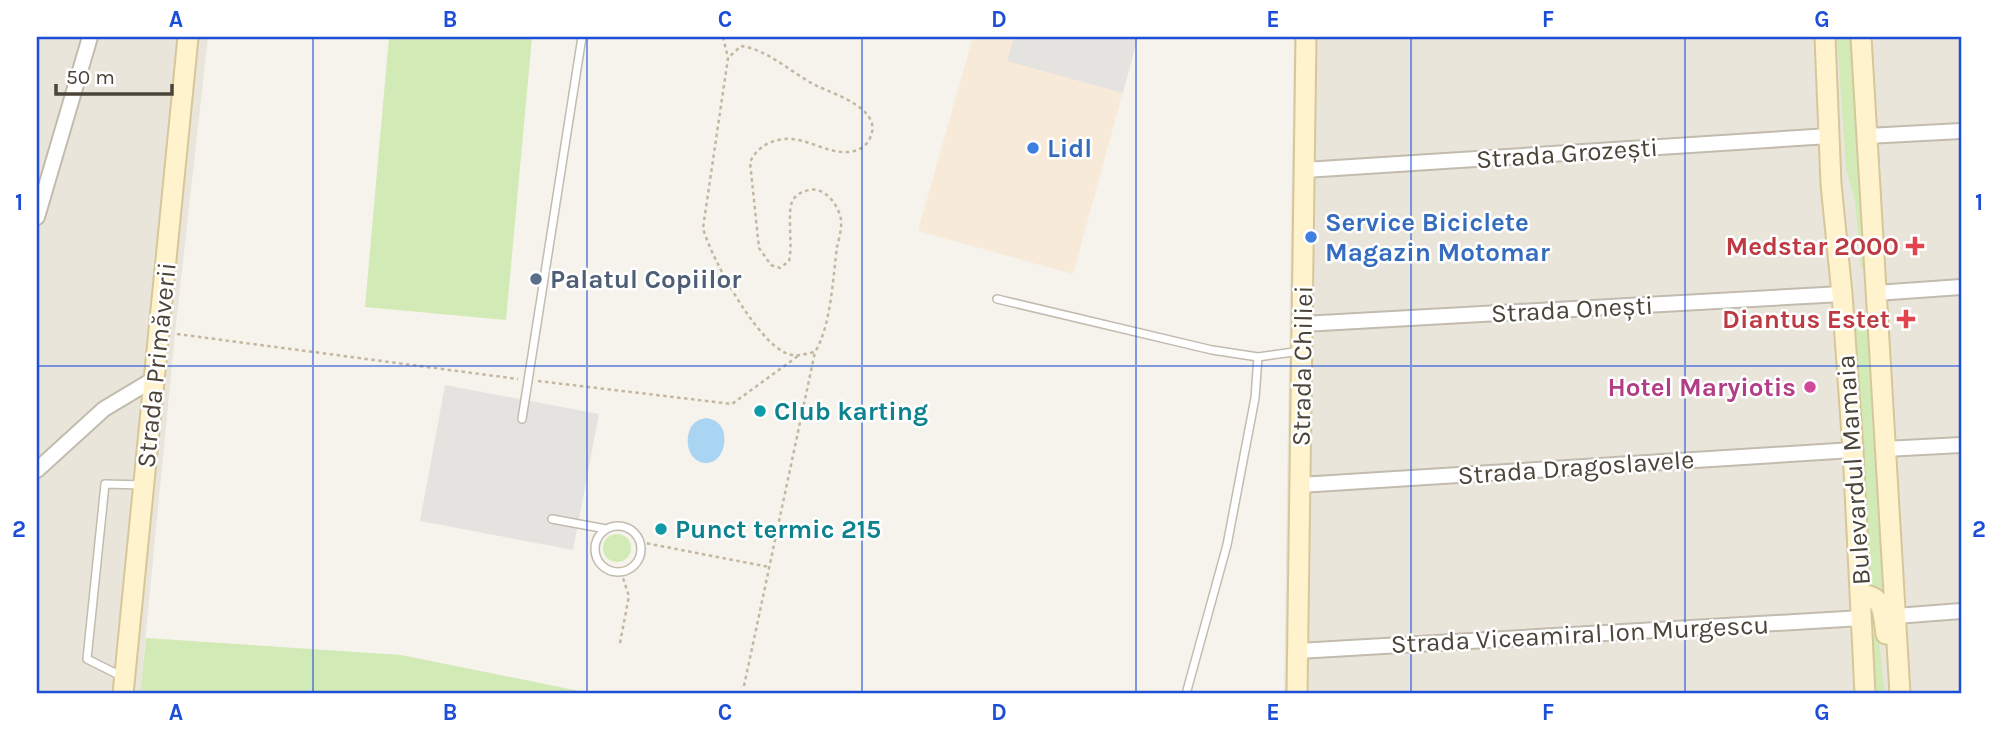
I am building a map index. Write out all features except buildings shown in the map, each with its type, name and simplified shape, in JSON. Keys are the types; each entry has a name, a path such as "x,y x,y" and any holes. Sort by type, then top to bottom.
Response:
{"main road":[{"name":"Strada Primăverii","path":"124,686 188,37"},
{"name":"Strada Chiliei","path":"1297,694 1306,37"},
{"name":"Bulevardul Mamaia","path":"1825,37 1831,184 1853,450 1865,694"},
{"name":"Bulevardul Mamaia","path":"1861,37 1900,694"},
{"path":"1831,184 1843,227 1851,310 1864,318 1877,313"},
{"path":"1861,595 1871,595 1877,599 1883,611 1892,694"}],"street":[{"path":"37,217 90,37"},
{"path":"1867,136 1961,131"},
{"name":"Strada Grozești","path":"1305,170 1829,136"},
{"path":"1876,293 1961,287"},
{"name":"Strada Onești","path":"1303,324 1842,294"},
{"path":"37,470 104,409 154,379"},
{"path":"1885,449 1961,445"},
{"name":"Strada Dragoslavele","path":"1300,485 1853,450"},
{"path":"1896,616 1961,611"},
{"name":"Strada Viceamiral Ion Murgescu","path":"1298,651 1862,618"}],"lane":[{"path":"522,419 582,37"},
{"path":"997,299 1212,350 1258,357 1302,351"},
{"path":"1186,694 1227,545 1255,398 1258,357"},
{"path":"124,686 86,659 104,484 144,485"},
{"path":"552,519 606,529 617,526 631,530 640,542 639,558 629,569 621,572 606,569 596,557 595,542 606,529"}],"path":[{"path":"723,37 729,58 703,228 728,283 755,325 772,344 786,353 799,356"},
{"path":"729,58 741,46 760,51 799,77 861,108 871,119 873,130 869,142 862,149 847,152 829,150 806,141 784,139 756,150 750,162 759,247 771,265 780,268 789,261 792,249 791,204 798,193 813,189 825,193 835,204 841,220 831,295 820,343 815,352 744,687"},
{"path":"171,333 732,404 799,356 815,352"},
{"path":"640,542 769,567"},
{"path":"620,643 629,596 621,572"}],"shaded area":[{"path":"37,37 208,37 175,333 140,694 37,694"},
{"path":"973,37 1138,37 1073,274 918,231"},
{"path":"1014,37 1138,37 1123,93 1007,61"},
{"path":"1294,37 1961,37 1961,694 1284,694"},
{"path":"445,385 599,414 573,550 420,521"}],"green space":[{"path":"389,37 532,37 506,320 365,307"},
{"path":"1837,37 1852,37 1866,268 1861,268 1855,201 1846,168"},
{"path":"1853,320 1869,324 1886,594 1869,584"},
{"path":"617,534 627,538 631,548 627,558 617,562 607,558 603,548 607,538"},
{"path":"1872,633 1879,640 1885,694 1875,694"},
{"path":"146,638 401,655 594,694 140,694"}],"water":[{"path":"706,418 721,427 724,445 715,460 702,463 691,454 688,436 696,422"}],"place":[{"name":"Lidl","path":"1033,148"},
{"name":"Service Biciclete Magazin Motomar","path":"1311,237"},
{"name":"Medstar 2000","path":"1915,246"},
{"name":"Palatul Copiilor","path":"536,279"},
{"name":"Diantus Estet","path":"1906,319"},
{"name":"Hotel Maryiotis","path":"1810,387"},
{"name":"Club karting","path":"760,411"},
{"name":"Punct termic 215","path":"661,529"}]}
